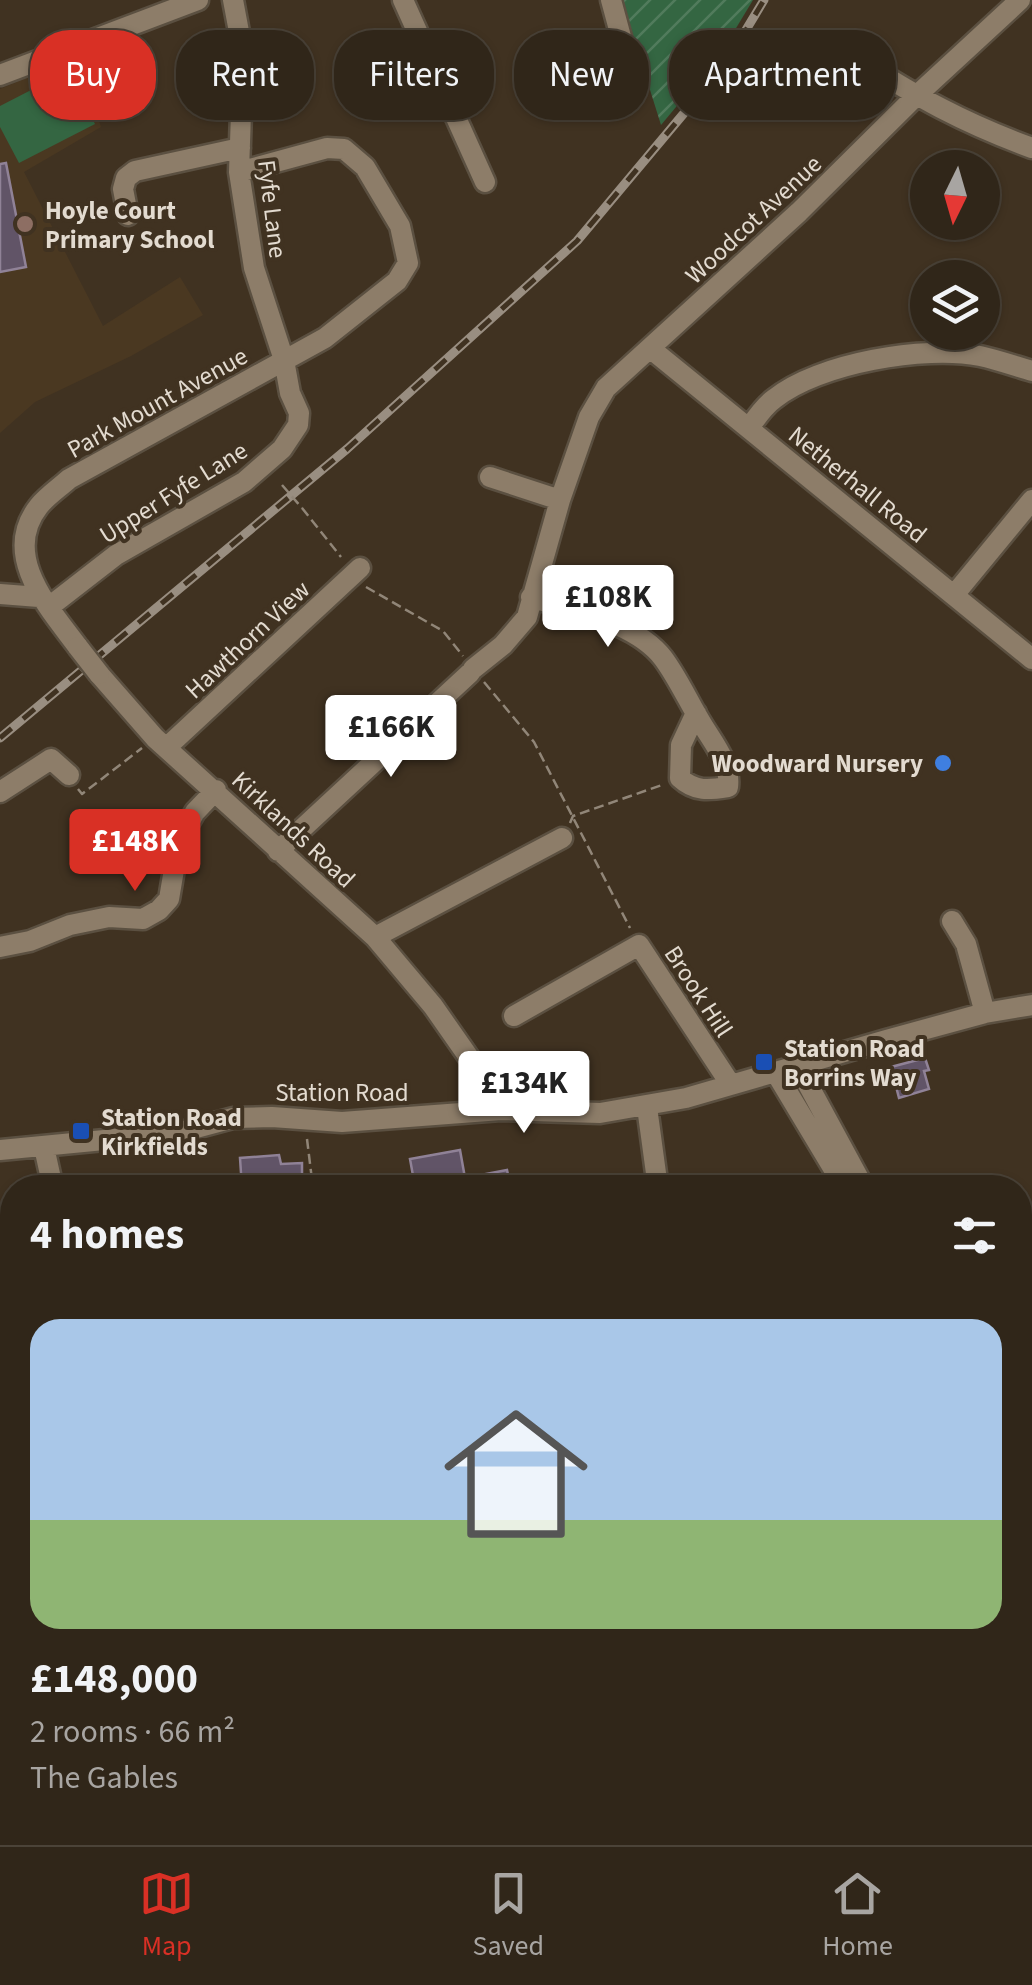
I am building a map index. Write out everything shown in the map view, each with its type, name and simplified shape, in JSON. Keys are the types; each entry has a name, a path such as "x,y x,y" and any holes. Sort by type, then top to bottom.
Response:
{"street":[{"path":"0,75 198,0"},
{"name":"Fyfe Lane","path":"232,0 243,53 239,172 254,268 294,404"},
{"path":"403,0 484,182"},
{"path":"611,0 620,30"},
{"name":"Woodcot Avenue","path":"278,851 502,645 527,616 560,500 589,417 606,388 1020,0"},
{"path":"896,84 968,125 1032,148"},
{"path":"128,215 124,189 126,178 135,172 240,148"},
{"name":"Park Mount Avenue","path":"44,602 23,553 27,527 38,507 69,480 325,338 397,281 408,263 400,226 365,167 344,150 327,148 239,172"},
{"name":"Netherhall Road","path":"651,348 1032,659"},
{"path":"748,428 771,400 792,386 848,366 910,353 977,356 1032,371"},
{"name":"Upper Fyfe Lane","path":"44,602 116,554 254,473 293,436 299,413 294,404"},
{"path":"490,477 560,500"},
{"path":"954,595 1032,500"},
{"name":"Hawthorn View","path":"161,742 359,569"},
{"path":"0,594 44,602"},
{"path":"531,598 626,630 644,640 662,658 696,713 724,761 734,788 690,787 680,778 681,745 696,713"},
{"name":"Kirklands Road","path":"44,602 100,674 161,742 374,937 432,1006 501,1110"},
{"path":"0,792 50,759 69,775"},
{"path":"0,947 30,942 91,920 144,920 159,910 169,899 179,840 195,812 216,790"},
{"path":"374,937 562,838"},
{"path":"952,921 966,944 985,1013"},
{"name":"Brook Hill","path":"514,1016 639,945 731,1085"},
{"name":"Station Road","path":"0,1150 177,1133 233,1118 272,1116 342,1122 501,1110 600,1114 731,1085 985,1013 1032,1006"},
{"path":"798,1066 857,1175"},
{"path":"776,1072 837,1175"},
{"path":"647,1106 656,1175"},
{"path":"44,1147 50,1175"}],"path":[{"path":"282,485 359,569 371,592 443,630 472,671 534,742 639,945"},
{"path":"69,775 82,794 161,742"},
{"path":"573,816 680,778"},
{"path":"304,1120 311,1175"}],"shaded area":[{"name":"Hoyle Court Primary School","path":"30,76 30,120 99,120 101,127 24,172 103,326 180,277 203,315 131,356 35,402 0,433 0,89"}],"green space":[{"path":"622,0 753,0 735,30 669,30 669,115 661,125 649,87 649,30 631,30"},
{"path":"30,91 30,120 93,120 95,124 19,163 0,127 0,106"}],"building":[{"path":"6,163 26,267 0,272 0,164"},
{"path":"925,1058 929,1089 899,1098 891,1067"},
{"path":"460,1150 464,1175 413,1175 410,1159"},
{"path":"279,1155 281,1164 302,1163 302,1175 241,1175 240,1158"},
{"path":"507,1170 508,1175 481,1175"}],"railway":[{"path":"0,738 347,449 577,241 726,63 764,0"}],"place":[{"name":"Hoyle Court Primary School","path":"25,224"},
{"name":"Woodward Nursery","path":"943,763"},
{"name":"Station Road Borrins Way","path":"764,1062"},
{"name":"Station Road Kirkfields","path":"81,1131"}]}
